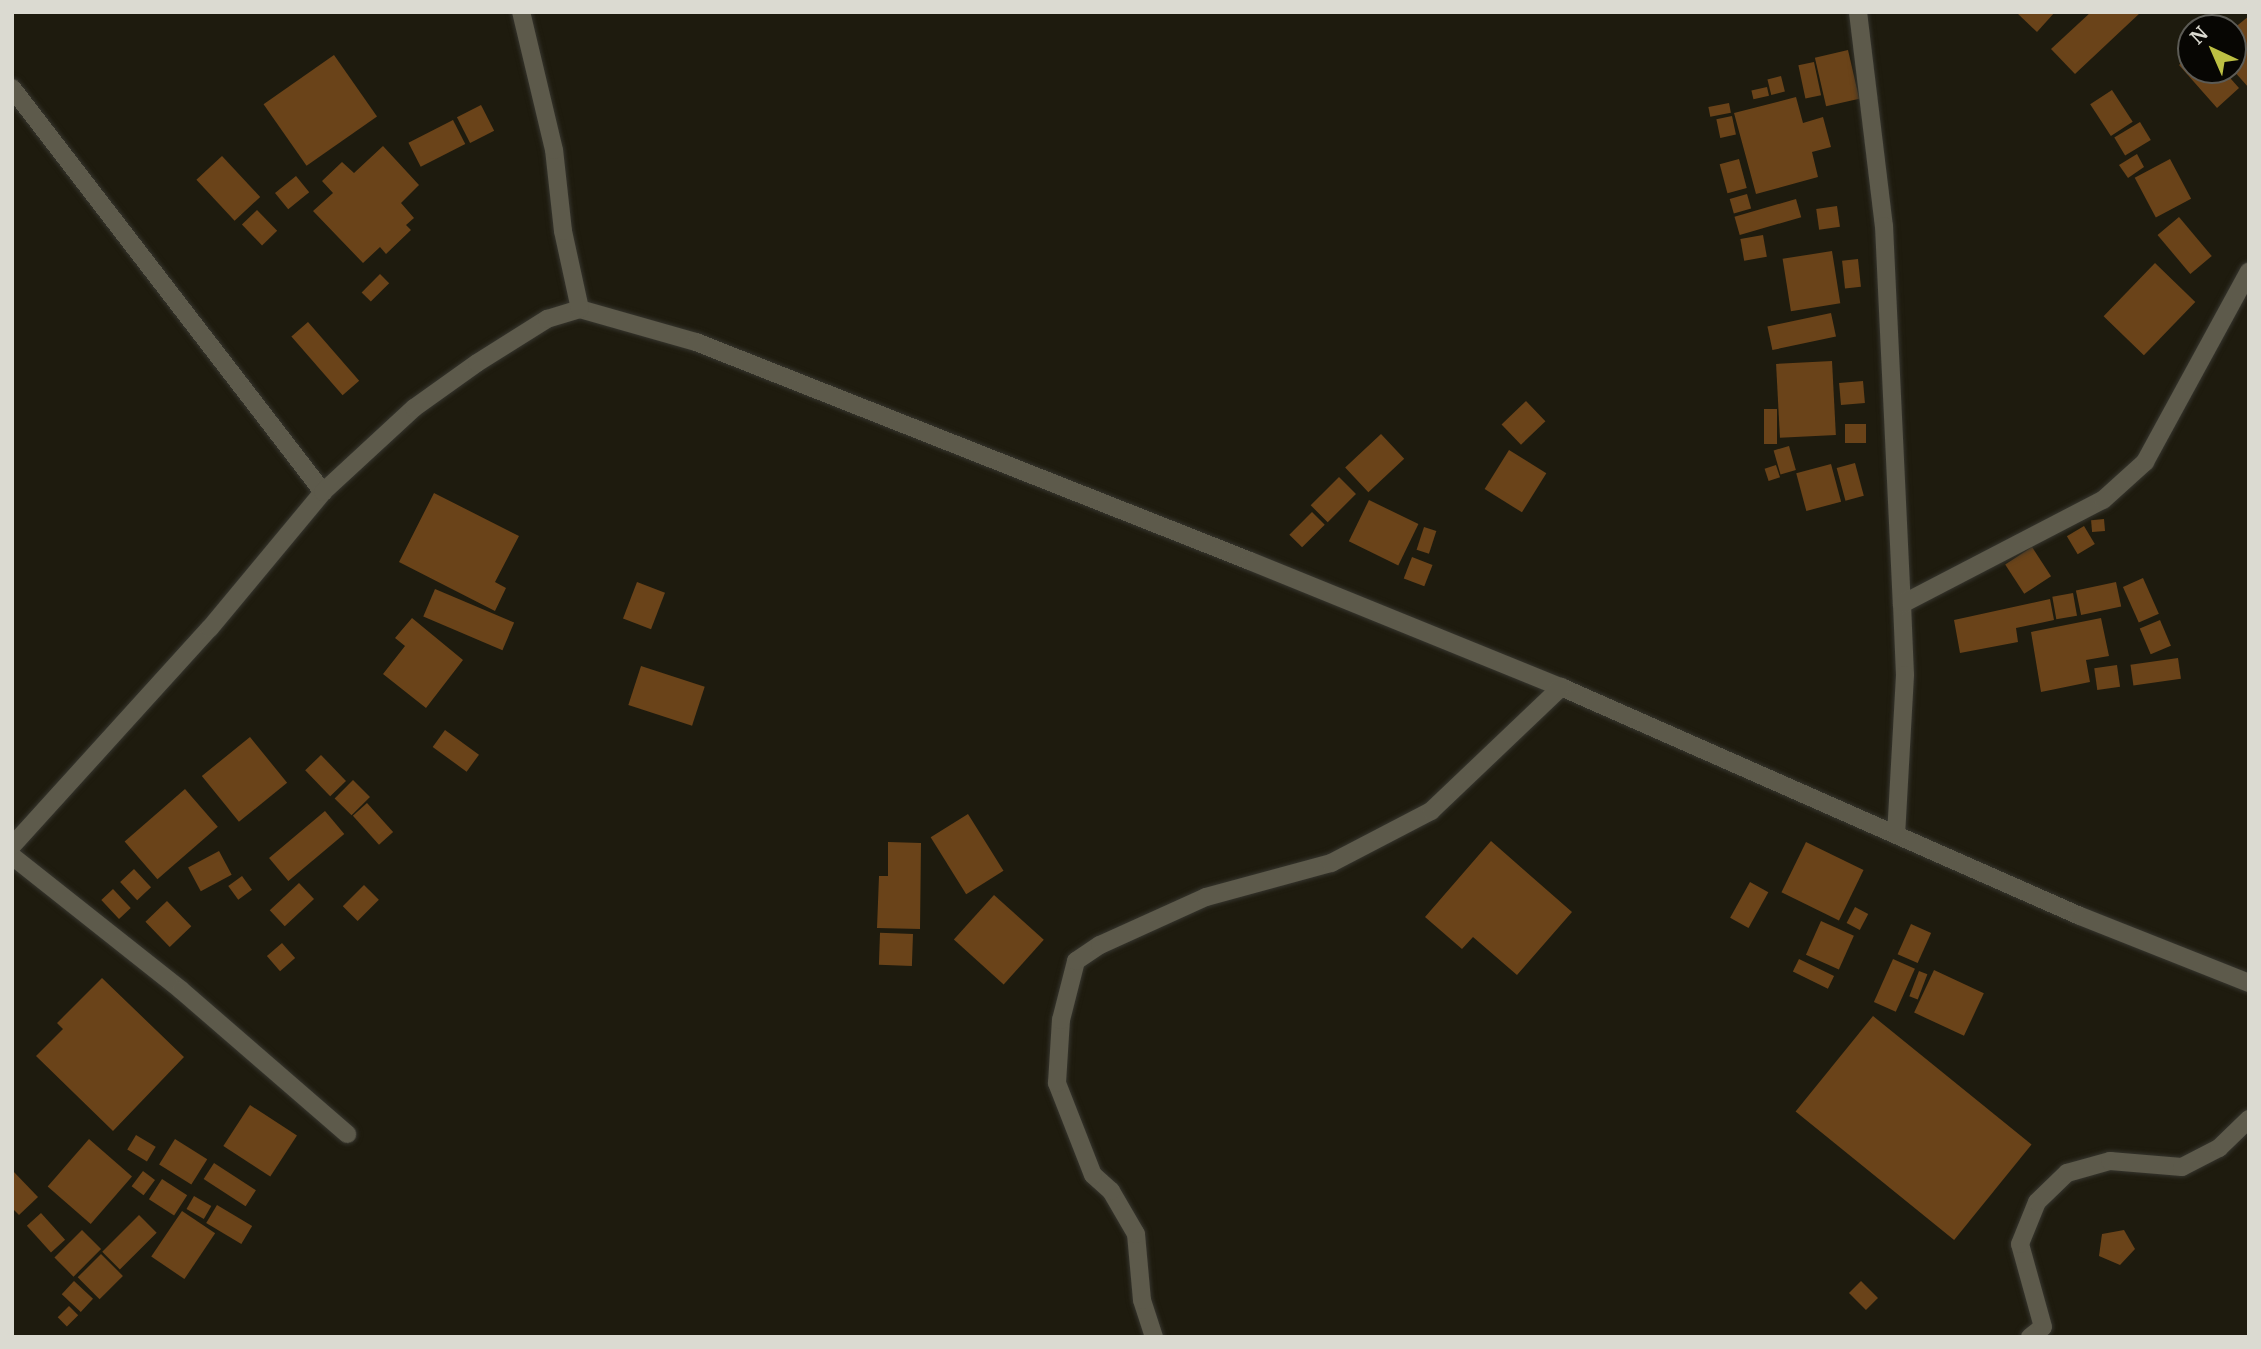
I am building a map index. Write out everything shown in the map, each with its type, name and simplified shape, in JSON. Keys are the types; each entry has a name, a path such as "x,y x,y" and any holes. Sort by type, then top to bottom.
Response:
{"street":[{"path":"522,12 554,150 563,231 580,309"},
{"path":"1858,12 1884,226 1902,604 1905,675 1896,835"},
{"path":"12,88 323,492"},
{"path":"1902,604 2103,500 2145,463 2249,271"},
{"path":"12,846 210,628 323,492 414,408 467,370 528,329 580,309 696,342 1561,687 1896,835 2249,983"},
{"path":"1154,1337 1142,1300 1136,1234 1111,1191 1093,1175 1057,1083 1061,1020 1076,961 1100,945 1206,897 1331,863 1431,811 1561,687"},
{"path":"12,856 181,990 347,1134"},
{"path":"2030,1337 2043,1327 2020,1244 2037,1202 2067,1173 2110,1161 2182,1167 2219,1148 2249,1119"}],"building":[{"path":"2016,12 2055,12 2037,32"},
{"path":"2091,12 2141,12 2075,74 2051,49"},
{"path":"2249,16 2249,88 2245,84"},
{"path":"1848,50 1859,99 1826,106 1815,58"},
{"path":"334,55 377,116 307,166 264,104"},
{"path":"1814,62 1821,95 1805,99 1798,65"},
{"path":"1781,76 1785,92 1771,95 1767,79"},
{"path":"2196,84 2235,84 2239,88 2217,108"},
{"path":"1767,87 1769,96 1753,99 1751,91"},
{"path":"2112,90 2133,122 2111,136 2090,104"},
{"path":"1796,97 1803,123 1823,117 1831,147 1812,152 1818,177 1756,194 1734,113"},
{"path":"1729,103 1731,113 1710,117 1708,107"},
{"path":"481,105 494,131 470,143 457,117"},
{"path":"1732,116 1736,135 1720,138 1716,119"},
{"path":"453,120 465,144 421,167 408,143"},
{"path":"2140,122 2151,140 2125,155 2114,137"},
{"path":"383,146 419,185 401,203 414,218 406,225 411,230 386,254 380,247 363,263 313,211 333,193 322,181 342,162 354,173"},
{"path":"2137,154 2144,167 2128,178 2119,165"},
{"path":"222,156 260,197 235,221 196,180"},
{"path":"1739,159 1747,188 1727,193 1720,164"},
{"path":"2170,159 2191,199 2156,218 2135,178"},
{"path":"296,176 309,192 288,209 275,193"},
{"path":"1747,194 1751,208 1734,213 1730,199"},
{"path":"1796,199 1801,217 1740,235 1734,217"},
{"path":"1837,206 1840,227 1819,230 1816,209"},
{"path":"257,210 277,231 262,245 242,225"},
{"path":"2179,217 2212,256 2190,274 2158,235"},
{"path":"1763,235 1767,257 1744,261 1740,239"},
{"path":"1832,251 1840,303 1791,311 1783,259"},
{"path":"1858,259 1861,287 1845,289 1842,261"},
{"path":"2155,263 2195,302 2144,355 2104,316"},
{"path":"380,274 389,283 371,302 362,292"},
{"path":"1831,313 1836,336 1772,350 1767,327"},
{"path":"308,322 359,381 343,395 291,336"},
{"path":"1832,361 1836,435 1780,438 1776,364"},
{"path":"1863,381 1865,403 1841,405 1839,383"},
{"path":"1526,401 1545,421 1521,445 1502,425"},
{"path":"1764,409 1777,409 1777,444 1764,444"},
{"path":"1845,424 1866,424 1866,443 1845,443"},
{"path":"1381,434 1404,459 1368,492 1345,467"},
{"path":"1789,446 1796,470 1781,474 1774,450"},
{"path":"1509,450 1546,473 1522,512 1485,489"},
{"path":"1855,463 1864,496 1845,501 1837,468"},
{"path":"1831,464 1841,502 1806,511 1796,473"},
{"path":"1776,465 1780,477 1769,481 1765,469"},
{"path":"1339,477 1356,494 1328,522 1311,505"},
{"path":"434,493 519,536 495,582 506,588 495,611 399,562"},
{"path":"1369,500 1418,524 1398,565 1349,541"},
{"path":"1312,512 1325,525 1302,547 1289,535"},
{"path":"2104,519 2105,531 2092,532 2091,520"},
{"path":"2084,526 2095,544 2078,554 2067,536"},
{"path":"1424,527 1436,531 1429,554 1417,550"},
{"path":"2032,547 2051,576 2024,594 2005,564"},
{"path":"1412,557 1433,565 1424,586 1404,578"},
{"path":"2143,578 2159,614 2139,623 2123,587"},
{"path":"637,582 665,593 651,629 623,618"},
{"path":"2116,582 2121,606 2081,615 2076,591"},
{"path":"435,589 514,623 502,650 423,617"},
{"path":"2073,593 2077,616 2056,619 2052,597"},
{"path":"2050,599 2054,620 2016,628 2018,642 1960,653 1954,620"},
{"path":"412,618 463,660 426,708 383,674 405,646 395,638"},
{"path":"2101,618 2109,656 2086,660 2090,682 2041,692 2031,632"},
{"path":"2160,620 2171,646 2151,654 2140,629"},
{"path":"2178,658 2181,679 2133,685 2130,665"},
{"path":"2117,665 2120,687 2097,690 2094,668"},
{"path":"641,666 705,687 692,726 628,705"},
{"path":"445,730 479,755 467,772 433,747"},
{"path":"250,737 287,783 239,822 202,776"},
{"path":"321,755 346,781 330,796 305,770"},
{"path":"353,780 370,797 352,815 335,798"},
{"path":"185,789 218,827 157,879 125,841"},
{"path":"367,803 393,832 379,845 353,816"},
{"path":"325,811 344,834 288,881 269,858"},
{"path":"968,814 1004,871 966,894 931,837"},
{"path":"1491,841 1572,912 1517,975 1473,937 1462,949 1425,917"},
{"path":"888,842 921,843 920,929 877,928 879,876 888,876"},
{"path":"1806,842 1864,870 1839,920 1781,892"},
{"path":"219,851 232,875 201,891 188,867"},
{"path":"134,869 151,887 137,900 120,882"},
{"path":"242,876 252,890 238,900 228,886"},
{"path":"1750,882 1768,892 1748,928 1730,918"},
{"path":"299,883 314,899 285,926 270,910"},
{"path":"364,885 379,900 358,921 343,906"},
{"path":"113,889 131,908 119,919 101,900"},
{"path":"994,895 1044,940 1004,984 954,940"},
{"path":"167,901 191,926 170,947 145,922"},
{"path":"1855,907 1868,914 1860,930 1847,923"},
{"path":"1821,921 1854,936 1839,969 1806,955"},
{"path":"1911,924 1931,933 1918,963 1898,954"},
{"path":"880,933 913,934 912,966 879,965"},
{"path":"282,943 295,958 280,971 267,956"},
{"path":"1799,959 1834,976 1828,989 1793,972"},
{"path":"1893,959 1915,969 1896,1012 1874,1002"},
{"path":"1934,970 1984,993 1964,1036 1914,1013"},
{"path":"1919,971 1927,974 1918,999 1909,996"},
{"path":"102,978 184,1057 113,1131 36,1056 63,1029 57,1023"},
{"path":"1873,1016 2032,1144 1954,1240 1796,1112"},
{"path":"250,1105 297,1135 270,1177 223,1146"},
{"path":"136,1135 156,1147 147,1161 127,1150"},
{"path":"89,1139 132,1176 91,1224 48,1187"},
{"path":"175,1139 207,1159 191,1185 159,1164"},
{"path":"214,1163 256,1190 246,1206 204,1179"},
{"path":"12,1170 38,1197 19,1215 12,1208"},
{"path":"143,1171 155,1180 144,1195 132,1186"},
{"path":"162,1179 187,1195 174,1215 149,1199"},
{"path":"194,1196 211,1206 204,1219 186,1209"},
{"path":"217,1205 252,1226 241,1244 206,1223"},
{"path":"182,1211 215,1233 184,1279 151,1257"},
{"path":"41,1213 65,1240 51,1252 27,1226"},
{"path":"139,1215 157,1233 120,1269 102,1252"},
{"path":"82,1230 101,1249 74,1277 54,1258"},
{"path":"2124,1230 2135,1249 2120,1265 2099,1256 2102,1234"},
{"path":"101,1254 123,1276 100,1299 78,1277"},
{"path":"74,1281 93,1299 81,1312 62,1294"},
{"path":"1861,1281 1878,1298 1866,1310 1849,1293"},
{"path":"69,1306 78,1315 67,1327 58,1317"}]}
